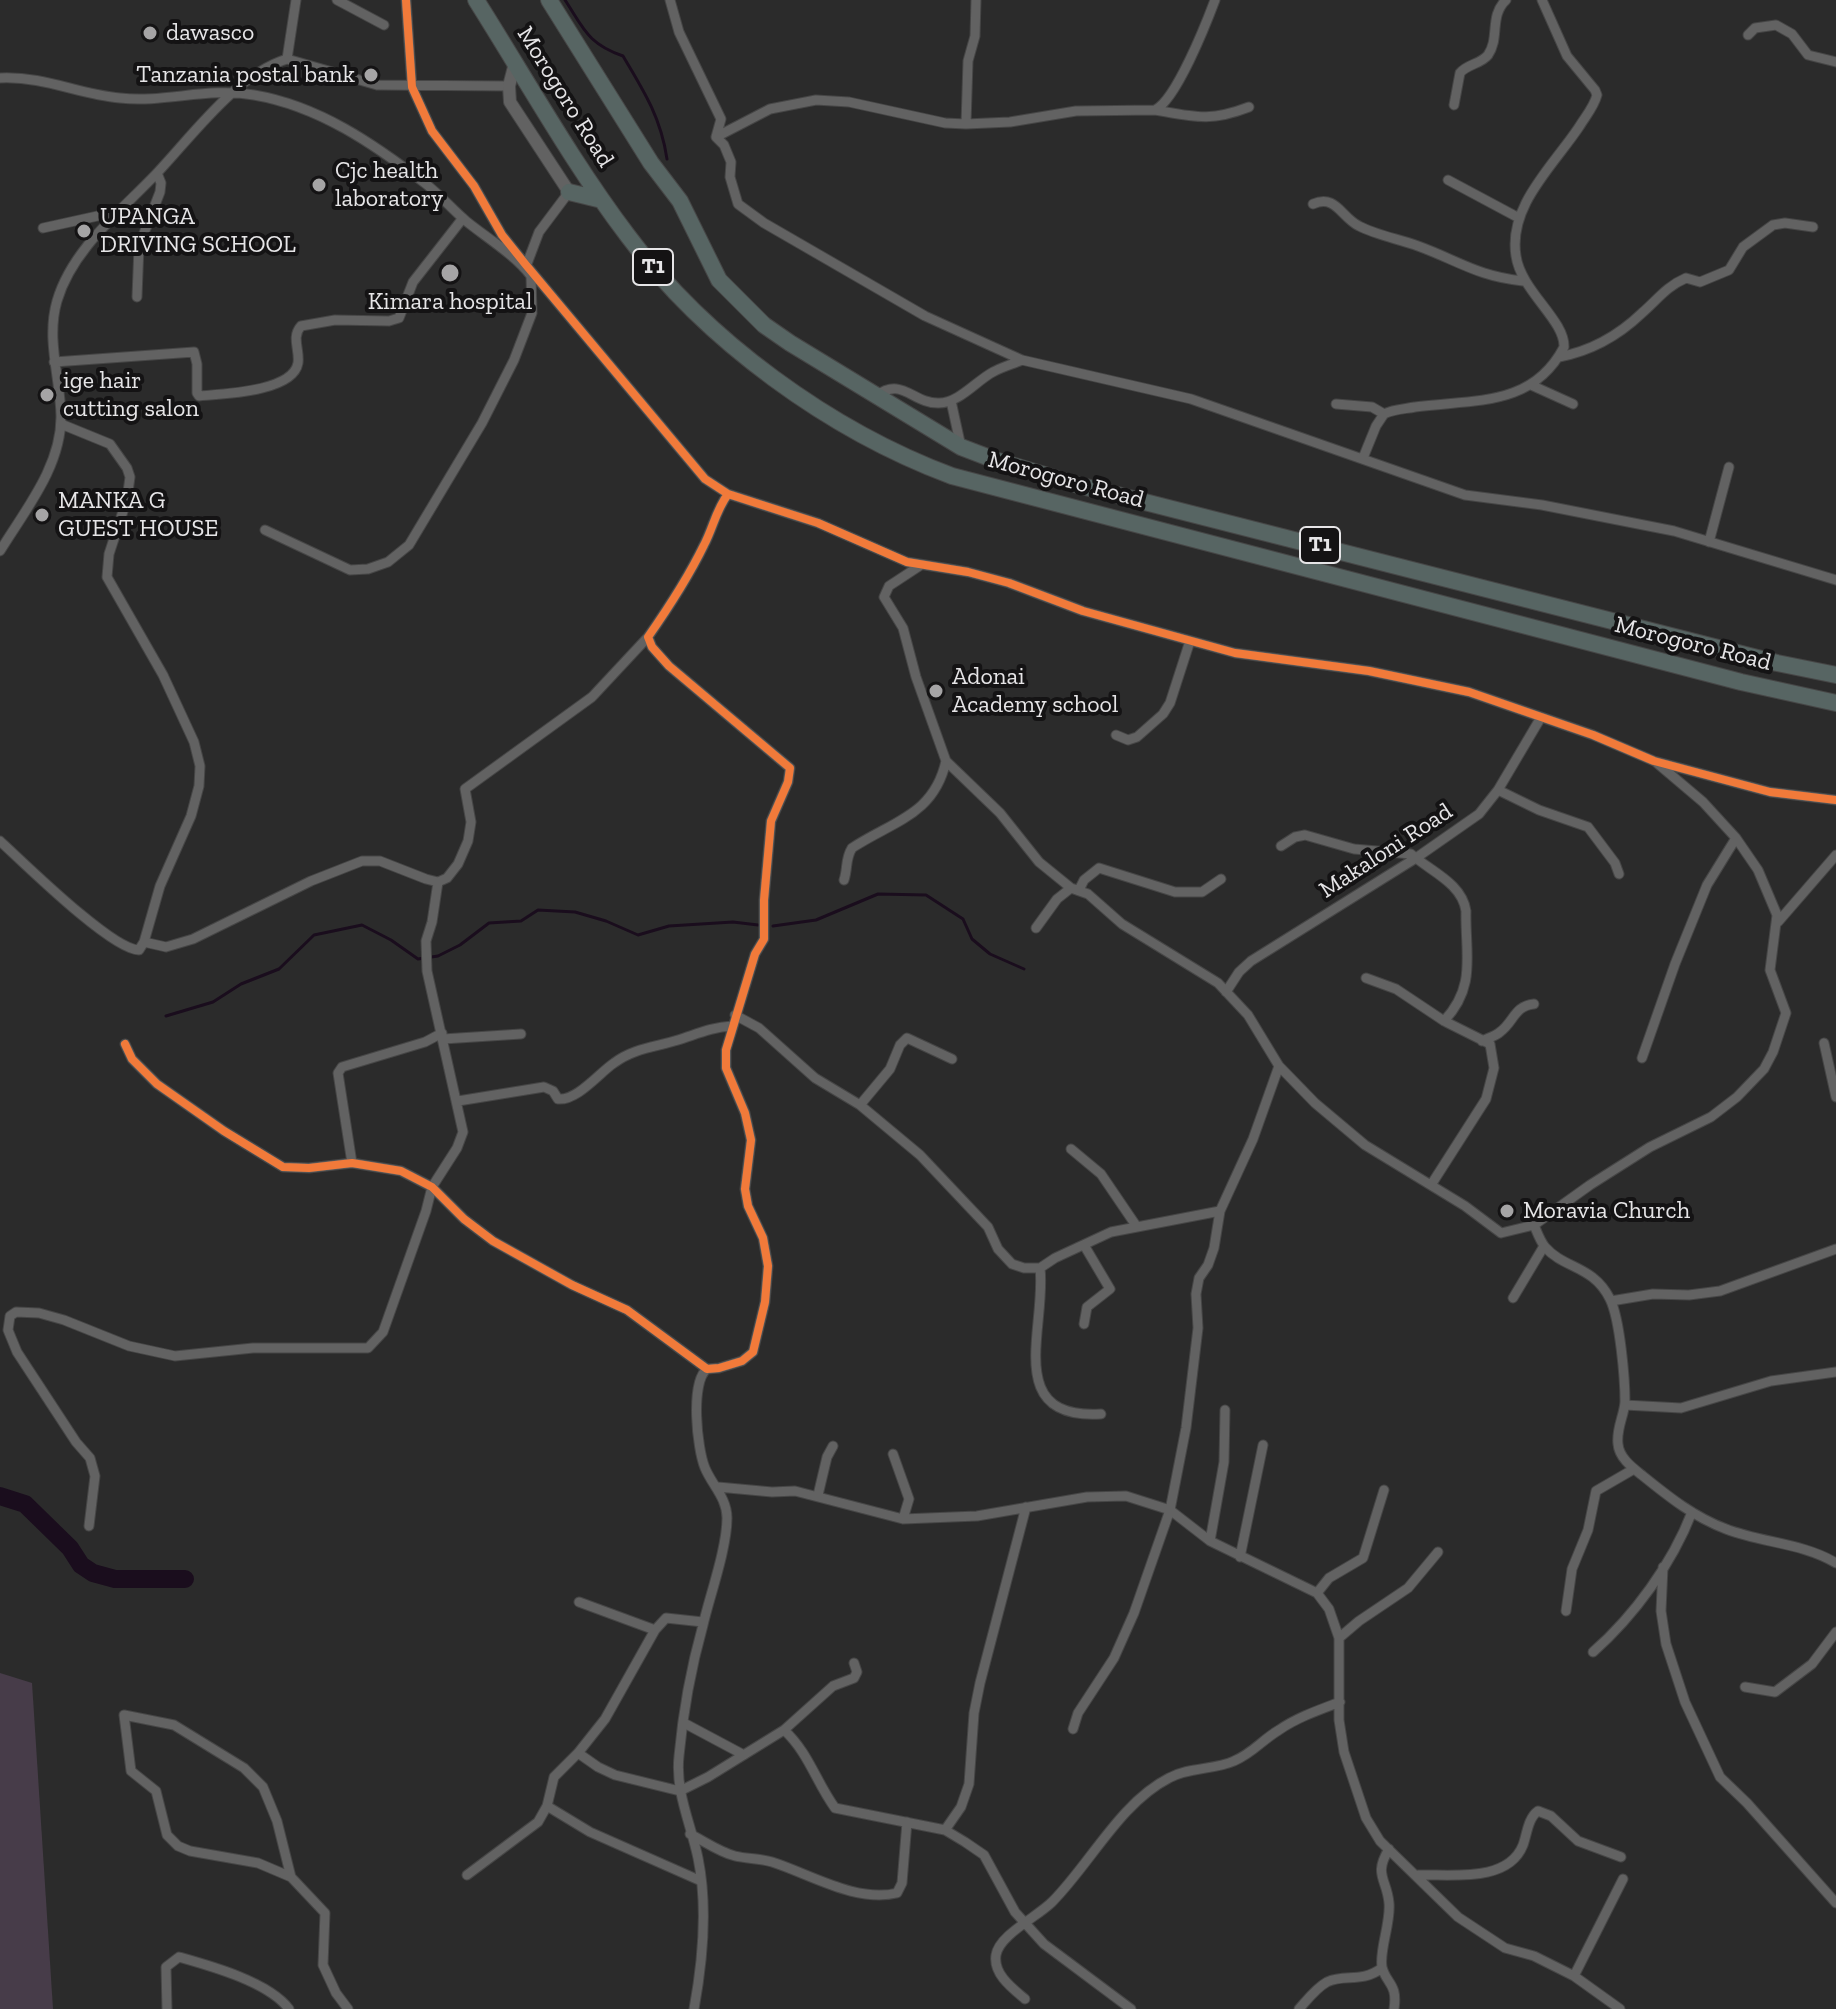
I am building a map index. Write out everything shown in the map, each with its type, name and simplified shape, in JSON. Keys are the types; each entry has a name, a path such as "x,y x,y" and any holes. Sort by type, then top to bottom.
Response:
{"highway":[{"name":"Morogoro Road","path":"476,0 602,200 654,268 713,328 761,367 863,437 908,460 952,476 1741,682 1836,703"},
{"name":"Morogoro Road","path":"549,0 651,163 680,201 710,265 725,287 764,325 961,447 1078,485 1777,663 1836,675"},
{"path":"569,192 602,200"}],"street":[{"path":"287,59 296,0"},
{"path":"337,0 384,25"},
{"path":"406,0 412,87 432,131 474,186 502,235 526,267 705,479 728,494 818,523 921,565 968,572 1009,583 1083,611 1190,641 1235,653 1369,671 1469,692 1593,735 1654,761 1770,792 1836,800"},
{"path":"670,0 679,32 721,119 716,137"},
{"path":"966,124 968,61 975,36 976,0"},
{"path":"1155,110 1166,103 1215,0"},
{"path":"1454,105 1460,73 1463,68 1485,59 1489,53 1495,16 1506,0"},
{"path":"1336,404 1372,407 1384,414 1429,405 1487,400 1531,385 1559,357 1565,343 1562,334 1523,281 1515,246 1519,218 1524,204 1573,136 1597,95 1567,56 1542,0"},
{"path":"1748,35 1755,28 1776,25 1792,34 1808,55 1836,62"},
{"path":"0,551 49,470 59,441 61,424 53,319 61,288 77,259 114,217 193,131 234,93 268,68 287,59 368,84 509,86"},
{"path":"515,63 509,86 514,110 569,192 539,232 526,267"},
{"path":"0,78 38,79 123,99 210,92 275,99 341,126 428,185 463,218 526,267 533,286 532,313 526,332 482,423 409,545 388,562 368,569 350,570 265,530"},
{"path":"716,137 770,109 816,100 861,104 945,123 966,124 1010,122 1076,111 1155,110 1207,119 1249,107"},
{"path":"716,137 724,145 731,162 730,177 738,204 764,223 925,316 1022,360 1191,399 1465,495 1607,516 1674,531 1836,580"},
{"path":"137,297 139,246 160,192 157,173"},
{"path":"1448,180 1519,218"},
{"path":"1313,204 1326,200 1334,203 1361,228 1421,247 1488,276 1523,281"},
{"path":"43,228 89,217 114,217"},
{"path":"54,362 192,351 196,357 198,396 240,393 288,378 297,367 296,334 301,326 327,321 389,321 399,318 413,282 463,218"},
{"path":"1559,357 1578,353 1611,338 1643,313 1671,284 1686,278 1700,282 1729,270 1743,247 1773,225 1785,223 1813,227"},
{"path":"876,396 885,389 897,388 937,404 951,401 994,372 1022,360"},
{"path":"1531,385 1573,404"},
{"path":"951,401 961,447"},
{"path":"1363,458 1384,414"},
{"path":"0,841 112,939 133,950 140,949 160,886 191,816 199,786 200,766 187,726 163,675 107,577 109,554 127,499 130,477 127,468 110,444 61,424"},
{"path":"1709,542 1729,467"},
{"path":"144,942 166,947 193,939 311,881 362,861 380,861 438,882 447,878 458,864 468,841 471,822 465,789 592,697 648,637 683,586 728,494"},
{"path":"921,565 889,586 884,597 903,628 916,677 946,761 1000,813 1039,862 1072,887 1088,894 1122,924 1218,983 1248,1015 1279,1066 1315,1103 1365,1145 1501,1233 1534,1225 1650,1147 1711,1117 1737,1097 1764,1069 1786,1013 1770,970 1778,922 1776,910 1758,870 1736,838 1703,802 1654,761"},
{"path":"125,1044 132,1059 157,1084 213,1124 283,1167 309,1168 352,1163 401,1171 432,1187 464,1219 493,1241 572,1285 627,1310 707,1369 742,1361 753,1352 759,1335 768,1266 763,1238 748,1206 745,1189 751,1140 745,1113 726,1068 726,1050 755,954 764,939 771,821 788,782 790,768 669,666 652,647 648,637"},
{"path":"1116,735 1128,740 1137,737 1163,714 1170,703 1190,641"},
{"name":"Makaloni Road","path":"1226,992 1239,972 1251,961 1416,858 1479,814 1498,790 1540,719"},
{"path":"844,880 848,869 847,855 852,848 922,806 935,794 946,761"},
{"path":"1498,790 1539,810 1588,827 1615,863 1619,874"},
{"path":"1281,846 1305,835 1354,849 1403,852 1451,884 1465,904 1468,980 1454,1010 1444,1021"},
{"path":"1642,1058 1707,885 1736,838"},
{"path":"1778,922 1836,855"},
{"path":"1036,928 1057,899 1099,868 1175,892 1202,892 1221,879"},
{"path":"89,1526 95,1476 90,1458 76,1442 17,1352 8,1330 10,1316 16,1312 39,1313 129,1346 175,1356 253,1348 368,1348 383,1332 432,1187 457,1148 463,1132 427,971 426,941 438,882"},
{"path":"1366,978 1396,989 1444,1021 1490,1044 1494,1068 1486,1099 1431,1185"},
{"path":"1482,1041 1500,1033 1524,1005 1534,1004"},
{"path":"458,1101 544,1087 553,1091 558,1099 568,1099 616,1061 634,1052 733,1020 759,1028 815,1078 860,1105 920,1155 988,1227 998,1249 1012,1264 1040,1268 1111,1232 1220,1211"},
{"path":"352,1163 338,1073 342,1067 442,1036 521,1034"},
{"path":"860,1105 890,1069 900,1045 907,1038 952,1059"},
{"path":"1824,1043 1836,1097"},
{"path":"1073,1729 1078,1713 1114,1658 1134,1613 1170,1510 1186,1428 1198,1328 1196,1294 1199,1278 1214,1248 1220,1211 1253,1139 1279,1066"},
{"path":"1071,1149 1101,1174 1137,1227"},
{"path":"1534,1225 1544,1246 1560,1259 1581,1268 1599,1283 1611,1301 1623,1364 1625,1405 1617,1447 1626,1462 1692,1512 1726,1529 1821,1554 1836,1563"},
{"path":"1084,1245 1110,1289 1087,1307 1083,1315 1084,1324"},
{"path":"1513,1298 1544,1246"},
{"path":"1611,1301 1653,1294 1689,1295 1720,1291 1836,1249"},
{"path":"1040,1268 1036,1374 1046,1400 1055,1407 1076,1413 1101,1414"},
{"path":"694,2009 701,1968 701,1881 680,1791 678,1759 689,1677 727,1516 718,1487 706,1469 698,1439 698,1380 707,1369"},
{"path":"1625,1405 1681,1408 1771,1381 1836,1372"},
{"path":"1210,1541 1224,1462 1225,1410"},
{"path":"1240,1557 1263,1445"},
{"path":"818,1495 827,1457 833,1446"},
{"path":"893,1454 909,1499 903,1519"},
{"path":"1566,1611 1572,1569 1588,1530 1596,1491 1634,1469"},
{"path":"718,1487 795,1491 903,1519 977,1516 1106,1495 1126,1496 1170,1510 1210,1541 1317,1593 1329,1609 1339,1638 1340,1731 1354,1786 1366,1818 1380,1841 1458,1917 1505,1948 1534,1956 1574,1976 1620,2009"},
{"path":"1317,1593 1329,1578 1363,1558 1384,1490"},
{"path":"945,1830 961,1807 969,1784 974,1713 980,1683 1026,1507"},
{"path":"1593,1652 1630,1615 1679,1543 1692,1512"},
{"path":"1339,1638 1408,1588 1438,1552"},
{"path":"1663,1567 1661,1611 1666,1644 1685,1702 1720,1777 1836,1903"},
{"path":"579,1602 655,1630"},
{"path":"467,1875 538,1822 547,1806 554,1777 578,1753 617,1700 642,1649 666,1618 703,1622"},
{"path":"1745,1687 1775,1692 1812,1664 1836,1632"},
{"path":"578,1753 615,1775 680,1791 784,1730 833,1686 854,1678 857,1672 854,1663"},
{"path":"1025,1999 1007,1984 996,1965 996,1954 1002,1940 1027,1924 1065,1888 1107,1833 1141,1799 1168,1778 1190,1770 1230,1763 1261,1746 1276,1731 1303,1716 1340,1702"},
{"path":"291,1877 277,1821 263,1787 244,1768 174,1725 124,1715 131,1771 156,1791 167,1835 178,1846 258,1863 291,1877 325,1913 323,1965 336,1993 348,2009"},
{"path":"684,1723 744,1755"},
{"path":"784,1730 809,1759 824,1793 835,1808 945,1830 984,1855 1015,1912 1044,1944 1131,2009"},
{"path":"547,1806 590,1832 701,1881"},
{"path":"1418,1875 1477,1874 1498,1869 1514,1860 1522,1848 1533,1815 1538,1811 1551,1816 1578,1841 1621,1857"},
{"path":"690,1834 733,1856 769,1861 862,1893 886,1895 897,1893 902,1883 907,1822"},
{"path":"1389,1849 1380,1871 1389,1901 1382,1968 1393,1985 1396,1999 1394,2009"},
{"path":"1574,1976 1623,1879"},
{"path":"167,2009 166,1967 179,1957 252,1982 281,1998 289,2009"},
{"path":"1299,2009 1324,1984 1336,1979 1370,1977 1382,1968"}],"shaded area":[{"path":"0,1673 32,1683 53,2009 0,2009"}],"waterway":[{"path":"565,0 594,41 623,56 656,118 667,159"},
{"path":"773,926 816,920 878,894 926,895 963,919 972,939 990,954 1024,969"},
{"path":"166,1016 213,1002 241,984 279,969 314,935 362,925 418,959 438,956 460,945 489,923 521,921 538,910 575,912 638,935 669,926 733,922 758,925"},
{"path":"0,1496 25,1504 70,1548 81,1565 93,1573 115,1579 185,1579"}],"cycle path":[{"path":"406,0 412,87 432,131 474,186 502,235 526,265 705,479 728,494 818,523 907,562 968,572 1009,583 1083,611 1235,653 1369,671 1469,692 1593,735 1654,761 1770,792 1836,800"},
{"path":"125,1044 132,1059 157,1084 283,1167 309,1168 352,1163 401,1171 432,1187 464,1219 493,1241 572,1285 627,1310 707,1369 742,1361 753,1352 765,1302 768,1266 763,1238 748,1206 745,1189 751,1140 745,1113 726,1068 726,1050 755,954 764,939 771,821 788,782 790,768 669,666 652,647 648,637 691,569 728,494"}],"place":[{"name":"dawasco","path":"150,33"},
{"name":"Tanzania postal bank","path":"371,75"},
{"name":"Cjc health laboratory","path":"319,185"},
{"name":"UPANGA DRIVING SCHOOL","path":"84,231"},
{"name":"Kimara hospital","path":"450,273"},
{"name":"ige hair cutting salon","path":"47,395"},
{"name":"MANKA G GUEST HOUSE","path":"42,515"},
{"name":"Adonai Academy school","path":"936,691"},
{"name":"Moravia Church","path":"1507,1211"}]}
